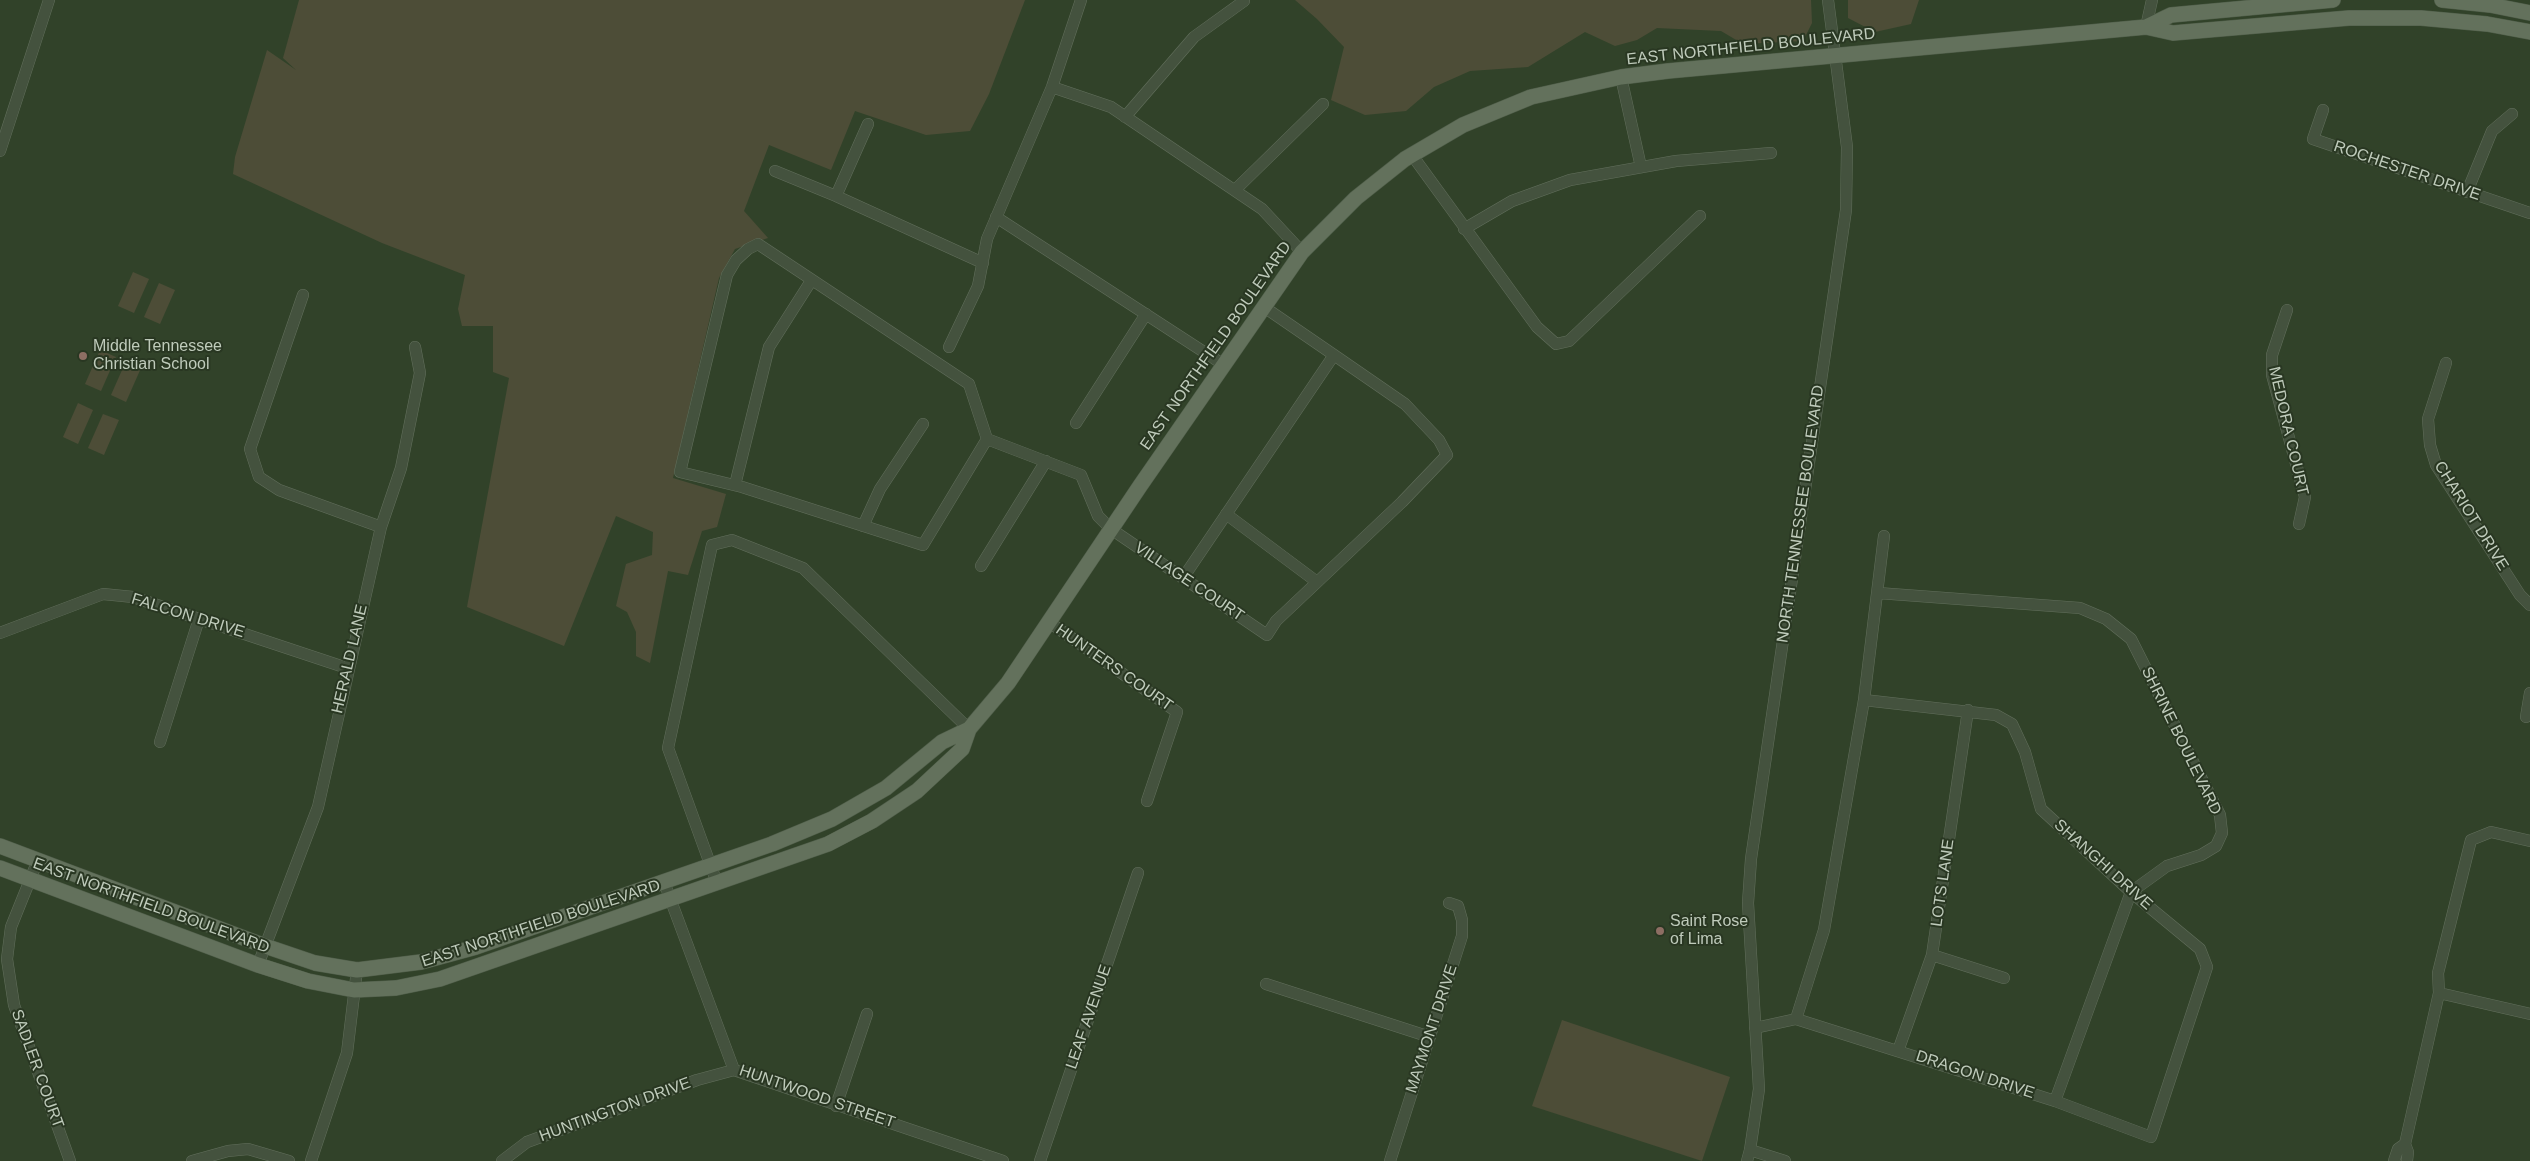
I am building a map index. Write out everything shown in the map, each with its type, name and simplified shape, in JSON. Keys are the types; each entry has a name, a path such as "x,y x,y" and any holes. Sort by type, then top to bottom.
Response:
{"main road":[{"name":"EAST NORTHFIELD BOULEVARD","path":"2146,27 2171,15 2333,0"},
{"path":"2442,0 2491,2 2530,13"},
{"name":"EAST NORTHFIELD BOULEVARD","path":"0,868 258,966 308,981 354,990 396,988 440,979 828,844 872,821 917,791 962,749 969,729 1008,683 1111,529 1302,252 1356,198 1412,155 1463,125 1531,97 1621,78 1668,71 2146,27 2173,33 2349,18 2421,18 2488,24 2530,32"},
{"name":"EAST NORTHFIELD BOULEVARD","path":"0,846 266,946 315,963 357,970 420,962 476,947 772,844 832,819 886,788 942,742 969,729"}],"street":[{"path":"0,151 48,0"},
{"path":"949,347 978,286 987,239 1052,87 1081,0"},
{"name":"NORTH TENNESSEE BOULEVARD","path":"1749,1155 1759,1089 1748,903 1751,858 1846,210 1846,147 1828,0"},
{"path":"2146,27 2152,0"},
{"path":"1125,117 1194,37 1244,1"},
{"path":"2488,24 2491,2"},
{"path":"1621,78 1641,167"},
{"path":"1052,87 1111,107 1262,209 1302,252"},
{"path":"1234,190 1323,104"},
{"name":"ROCHESTER DRIVE","path":"2323,110 2313,140 2530,214"},
{"path":"2468,192 2492,131 2512,114"},
{"path":"836,196 868,124"},
{"path":"1464,229 1512,201 1570,180 1676,161 1771,153"},
{"path":"1412,155 1537,327 1556,344 1569,341 1700,216"},
{"path":"775,171 836,196 983,263"},
{"path":"996,218 1224,365"},
{"path":"758,244 811,281 969,384 987,439 923,545 735,485 680,472 727,275 736,260 748,249 758,244"},
{"path":"735,485 769,347 811,281"},
{"path":"303,295 250,449 260,477 279,490 381,527"},
{"path":"1226,514 1317,582 1402,502 1447,455 1439,440 1405,404 1264,307"},
{"name":"MEDORA COURT","path":"2287,310 2272,355 2272,375 2305,497 2299,524"},
{"path":"1076,424 1146,314"},
{"name":"HERALD LANE","path":"258,966 318,806 347,668 381,527 401,468 420,373 415,347"},
{"path":"1183,578 1334,355"},
{"name":"CHARIOT DRIVE","path":"2446,363 2428,419 2430,445 2436,465 2520,594 2530,606"},
{"path":"863,526 880,489 923,424"},
{"name":"VILLAGE COURT","path":"987,439 1081,475 1098,516 1111,529 1267,636 1276,621 1317,582"},
{"path":"981,566 1046,461"},
{"path":"1755,1028 1796,1019 1824,930 1864,700 1884,536"},
{"path":"717,883 668,748 712,545 732,540 802,568 969,729"},
{"name":"SHRINE BOULEVARD","path":"1878,593 2080,608 2106,619 2130,639 2220,815 2222,833 2216,846 2201,855 2166,866 2131,892"},
{"name":"FALCON DRIVE","path":"0,634 103,594 134,597 347,668"},
{"path":"160,742 199,619"},
{"name":"HUNTERS COURT","path":"1049,622 1177,712 1148,801"},
{"path":"2526,717 2530,693"},
{"name":"SHANGHI DRIVE","path":"1864,700 1968,710 1996,715 2012,724 2025,752 2041,809 2131,892 2200,949 2207,966 2151,1137"},
{"name":"LOTS LANE","path":"1898,1051 1932,955 1968,710"},
{"path":"2407,1161 2408,1152 2405,1144 2439,993 2438,973 2471,840 2491,832 2530,841"},
{"name":"SADLER COURT","path":"38,860 11,927 7,959 14,1006 70,1161"},
{"name":"LEAF AVENUE","path":"1040,1161 1138,873"},
{"name":"HUNTWOOD STREET","path":"664,882 734,1070 1003,1161"},
{"path":"2055,1101 2131,892"},
{"name":"MAYMONT DRIVE","path":"1390,1161 1462,936 1462,920 1458,906 1449,903"},
{"path":"1932,955 2004,978"},
{"path":"311,1161 346,1053 357,970"},
{"path":"1266,984 1430,1037"},
{"path":"2439,993 2530,1014"},
{"path":"836,1106 867,1014"},
{"name":"DRAGON DRIVE","path":"1796,1019 2055,1101 2151,1137"},
{"name":"HUNTINGTON DRIVE","path":"502,1161 527,1142 697,1080 734,1070"},
{"path":"2394,1161 2398,1149 2405,1144"},
{"path":"192,1161 228,1151 248,1150 289,1161"},
{"path":"1749,1155 1784,1161"}],"green space":[{"path":"299,0 1025,0 989,94 970,131 926,135 855,111 831,170 769,145 744,211 768,238 735,249 719,278 673,478 726,494 717,527 702,531 688,575 668,571 650,663 636,656 636,632 627,612 616,606 626,564 652,555 653,532 616,516 564,646 467,607 509,378 493,372 493,326 462,326 458,309 465,275 382,243 233,174 235,157 267,50 296,70 283,58"},
{"path":"1295,0 1811,0 1812,23 1803,41 1743,44 1721,31 1657,28 1637,40 1615,46 1585,32 1528,67 1470,71 1434,87 1406,111 1365,115 1331,100 1344,47 1317,19"},
{"path":"1848,0 1919,0 1911,24 1875,32 1848,18"},
{"path":"133,272 149,279 134,313 118,306"},
{"path":"159,283 175,290 160,324 144,317"},
{"path":"100,350 116,357 101,391 85,384"},
{"path":"126,361 141,368 126,402 111,395"},
{"path":"78,403 93,410 78,444 63,437"},
{"path":"103,414 119,420 104,455 88,448"},
{"path":"1562,1020 1730,1077 1702,1161 1532,1106"}],"place":[{"name":"Middle Tennessee Christian School","path":"83,356"},
{"name":"Saint Rose of Lima","path":"1660,931"}]}
